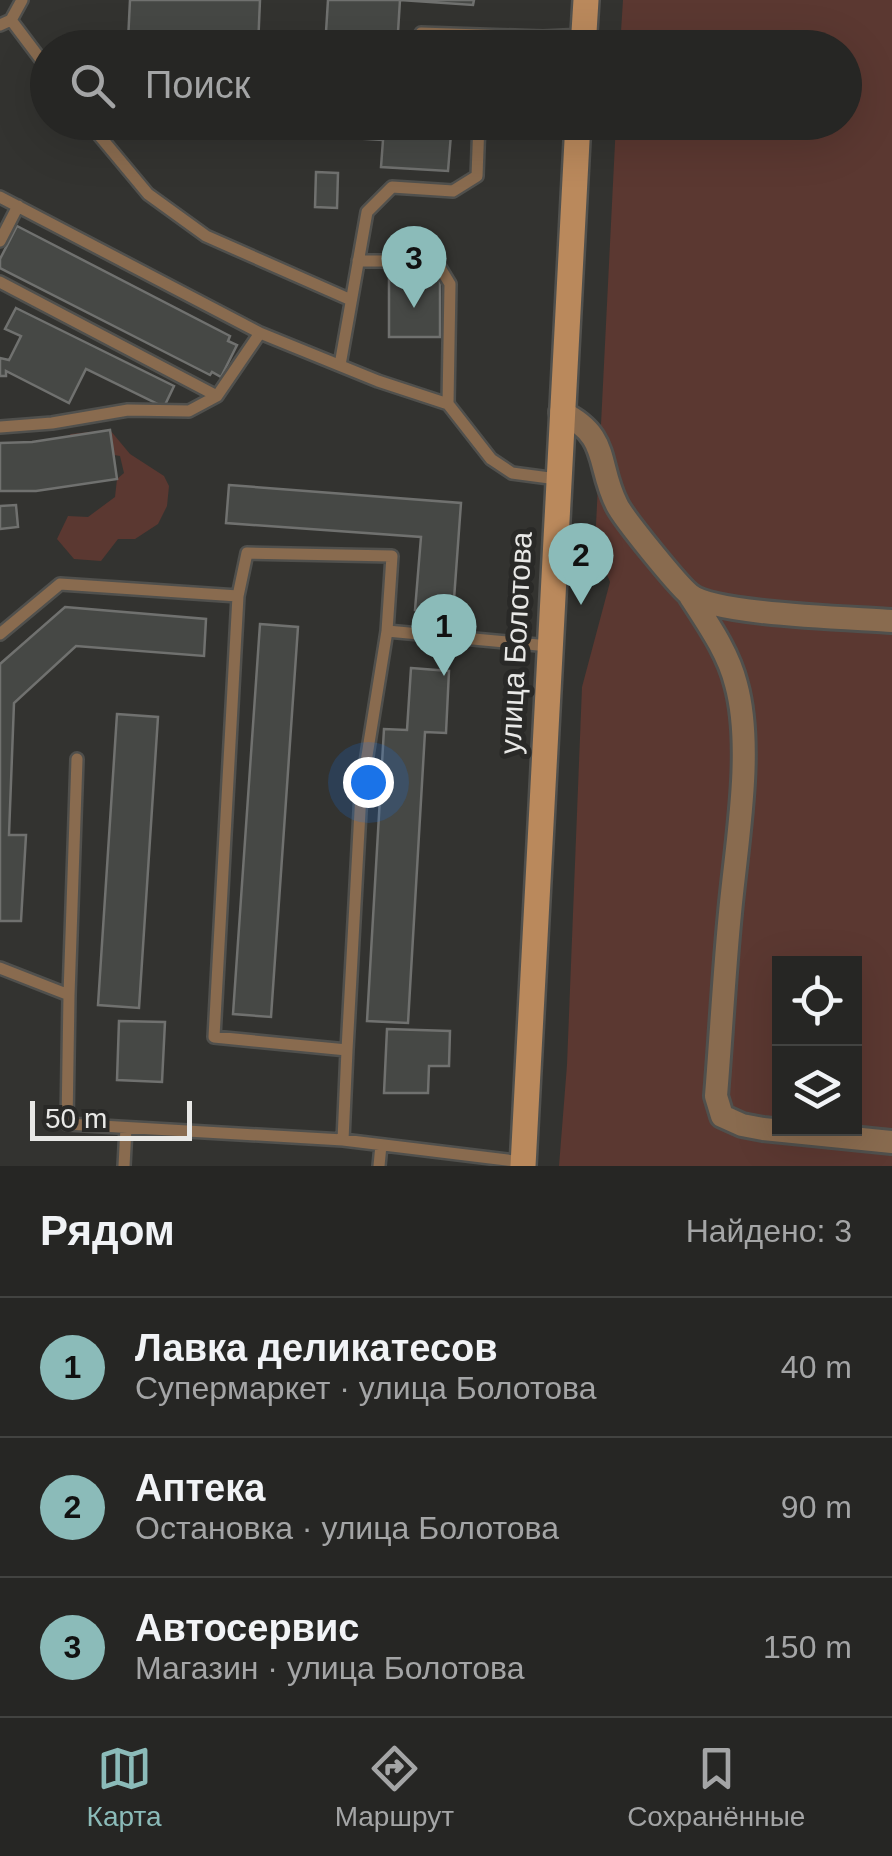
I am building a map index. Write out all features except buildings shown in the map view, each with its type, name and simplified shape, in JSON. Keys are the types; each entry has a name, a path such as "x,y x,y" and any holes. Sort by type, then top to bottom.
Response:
{"main road":[{"path":"584,30 586,0"},
{"name":"улица Болотова","path":"523,1164 577,140"}],"street":[{"path":"561,412 581,422 596,440 618,506 690,596 725,654 736,684 742,718 741,816 716,1096 722,1116 742,1126 892,1142"},
{"path":"690,596 721,606 892,621"}],"lane":[{"path":"22,0 6,23 30,49"},
{"path":"103,140 148,194 206,236 351,300"},
{"path":"340,365 366,212 392,187 454,191 477,176 479,140"},
{"path":"0,196 260,334 448,404 491,459 512,473 557,479"},
{"path":"0,241 18,206"},
{"path":"358,261 436,261 450,284 448,404"},
{"path":"2,287 217,396"},
{"path":"0,427 128,410 189,411 217,396 260,334"},
{"path":"343,1140 348,1050 361,794 387,631 392,556 247,553 238,596 214,1037 348,1050"},
{"path":"0,634 60,584 238,596"},
{"path":"387,631 549,646"},
{"path":"78,759 67,1124 343,1140 523,1164"},
{"path":"0,968 69,995"},
{"path":"124,1166 126,1128"},
{"path":"379,1166 381,1145"}],"shaded area":[{"path":"623,0 892,0 892,1166 559,1166 567,1065 582,687 610,582 595,545 615,140 862,140 862,30 621,30"},
{"path":"110,430 130,454 164,476 169,486 167,506 158,524 135,539 118,539 101,561 74,559 57,539 68,516 88,517 115,497 117,479 124,473 120,456 56,445 71,434"}],"place":[{"name":"Автосервис","path":"414,308"},
{"name":"Аптека","path":"581,605"},
{"name":"Лавка деликатесов","path":"444,676"}]}
